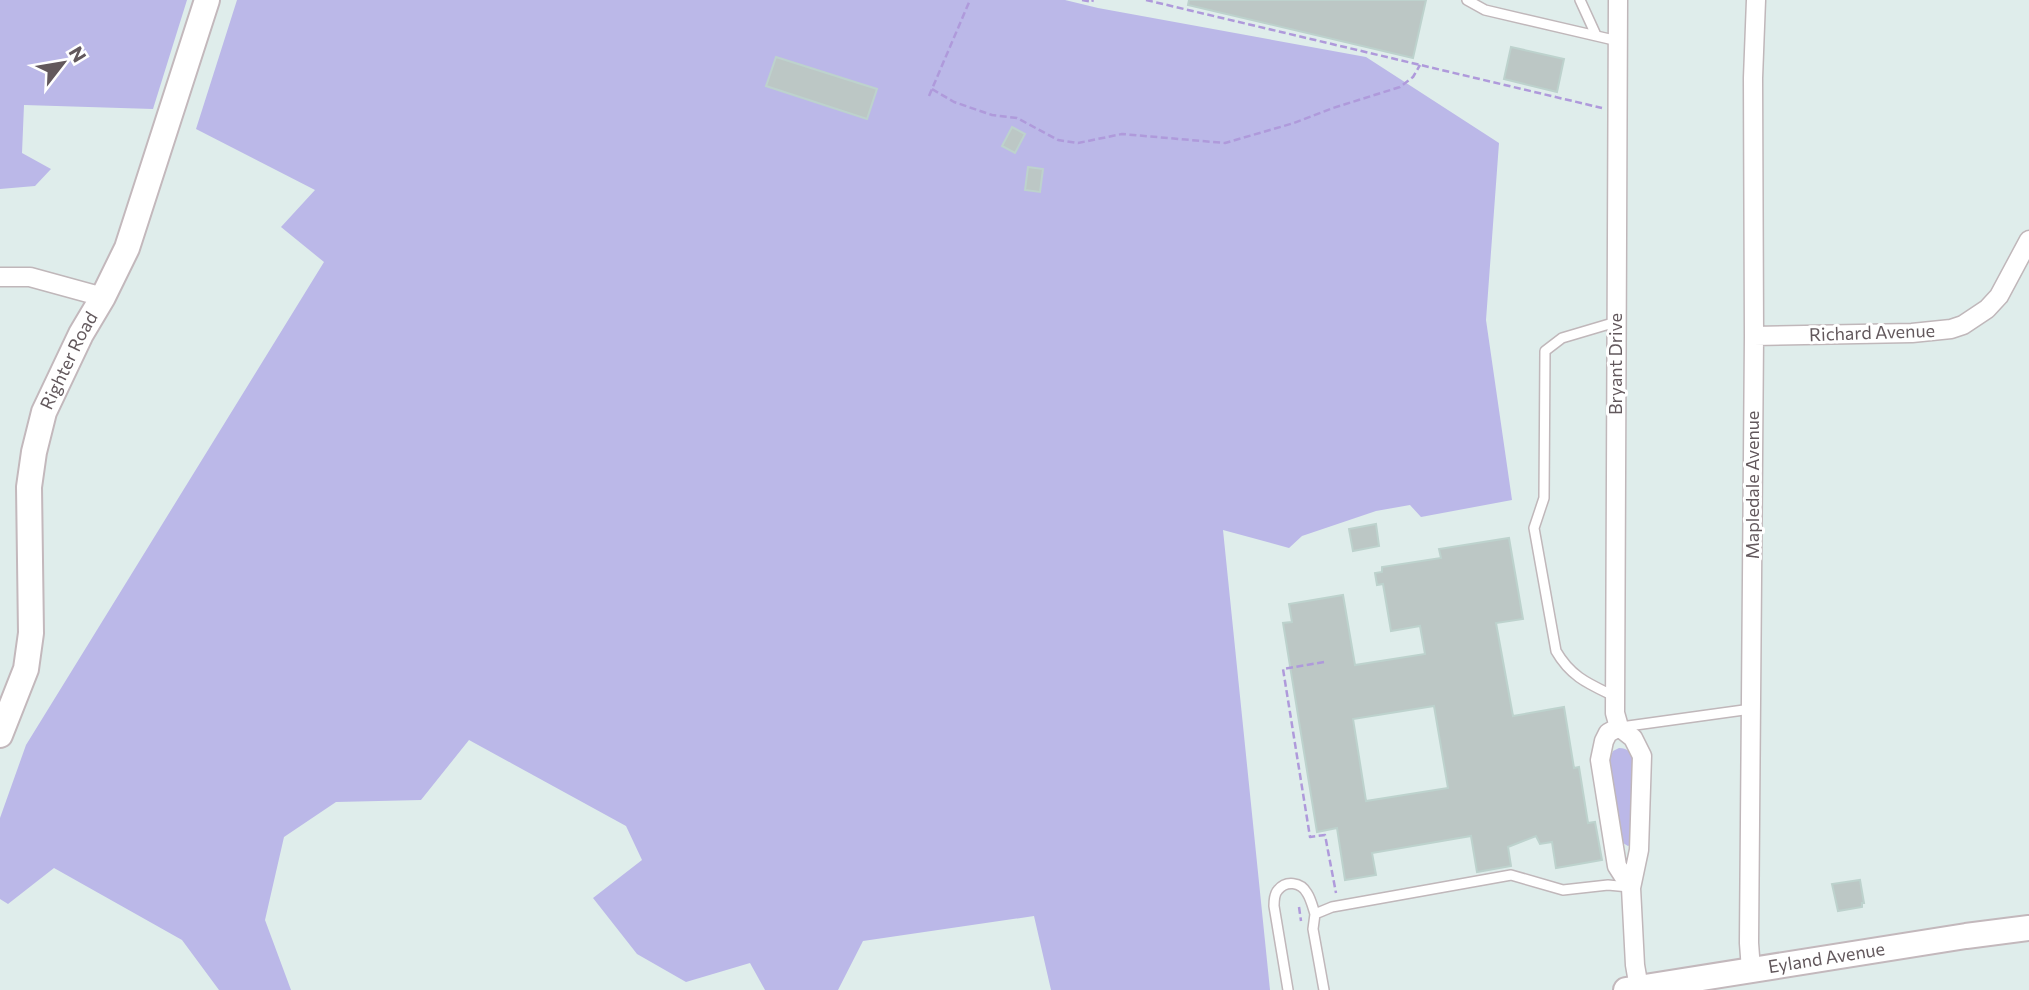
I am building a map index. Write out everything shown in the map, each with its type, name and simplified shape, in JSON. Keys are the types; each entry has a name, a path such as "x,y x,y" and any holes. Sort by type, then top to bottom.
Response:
{"street":[{"name":"Righter Road","path":"0,733 26,669 31,633 29,487 44,412 81,334 127,248 207,0"},
{"name":"Bryant Drive","path":"1618,0 1615,713 1619,727"},
{"name":"Mapledale Avenue","path":"1751,970 1749,943 1756,0"},
{"name":"Richard Avenue","path":"1754,336 1932,332 1963,325 1987,309 1999,296 2029,240"},
{"path":"0,276 30,277 103,297"},
{"path":"1631,888 1617,866 1600,760 1608,733 1619,727 1633,738 1642,757 1639,850 1631,888 1633,989"},
{"name":"Eyland Avenue","path":"1633,989 1713,983 1751,970 2029,928"}],"lane":[{"path":"1466,0 1485,10 1618,41"},
{"path":"1580,0 1596,35"},
{"path":"1616,322 1562,338 1545,351 1544,498 1534,528 1556,652 1567,669 1582,680 1616,696"},
{"path":"1619,727 1751,709"},
{"path":"1315,915 1332,907 1511,875 1563,890 1608,885 1631,888"},
{"path":"1288,990 1274,898 1277,890 1291,883 1300,885 1307,892 1315,915 1312,929 1324,990"}],"path":[{"path":"929,96 970,0"},
{"path":"1083,0 1093,0"},
{"path":"1146,0 1605,109"},
{"path":"932,89 954,102 992,115 1017,118 1058,140 1079,143 1122,134 1225,143 1400,87 1413,77 1420,65"},
{"path":"1324,662 1283,669 1310,837 1325,835 1336,893"}],"shaded area":[{"path":"0,0 187,0 153,109 24,105 22,153 51,169 35,186 0,189"},
{"path":"237,0 1065,0 1366,57 1499,143 1486,320 1512,500 1421,517 1410,505 1376,511 1302,536 1289,548 1223,530 1270,990 1051,990 1034,916 863,941 838,990 765,990 750,963 686,982 637,954 593,898 642,860 626,826 469,740 421,800 336,802 284,837 265,920 291,990 219,990 182,940 54,868 8,904 0,899 0,818 26,745 324,262 281,227 315,190 196,129"},
{"path":"1619,748 1629,751 1633,760 1632,844 1628,846 1623,843 1609,760 1613,751"}],"building":[{"path":"1189,0 1426,0 1413,58 1188,5"},
{"path":"1511,47 1564,59 1557,92 1504,79"},
{"path":"776,57 877,89 867,119 766,86"},
{"path":"1012,127 1025,134 1015,153 1002,146"},
{"path":"1028,167 1043,169 1040,192 1025,190"},
{"path":"1376,524 1379,546 1353,551 1349,529"},
{"path":"1509,538 1523,619 1496,623 1513,716 1564,707 1574,768 1579,767 1588,823 1595,822 1602,860 1556,868 1552,842 1540,844 1536,836 1508,847 1511,866 1477,872 1471,836 1372,853 1376,875 1345,880 1337,828 1317,832 1283,623 1292,622 1289,604 1343,595 1355,665 1425,654 1420,626 1391,631 1383,584 1377,585 1375,573 1382,572 1382,567 1441,558 1439,549","holes":["1434,706 1448,788 1366,801 1353,719"]},
{"path":"1860,880 1864,903 1862,907 1838,911 1832,884"}]}
